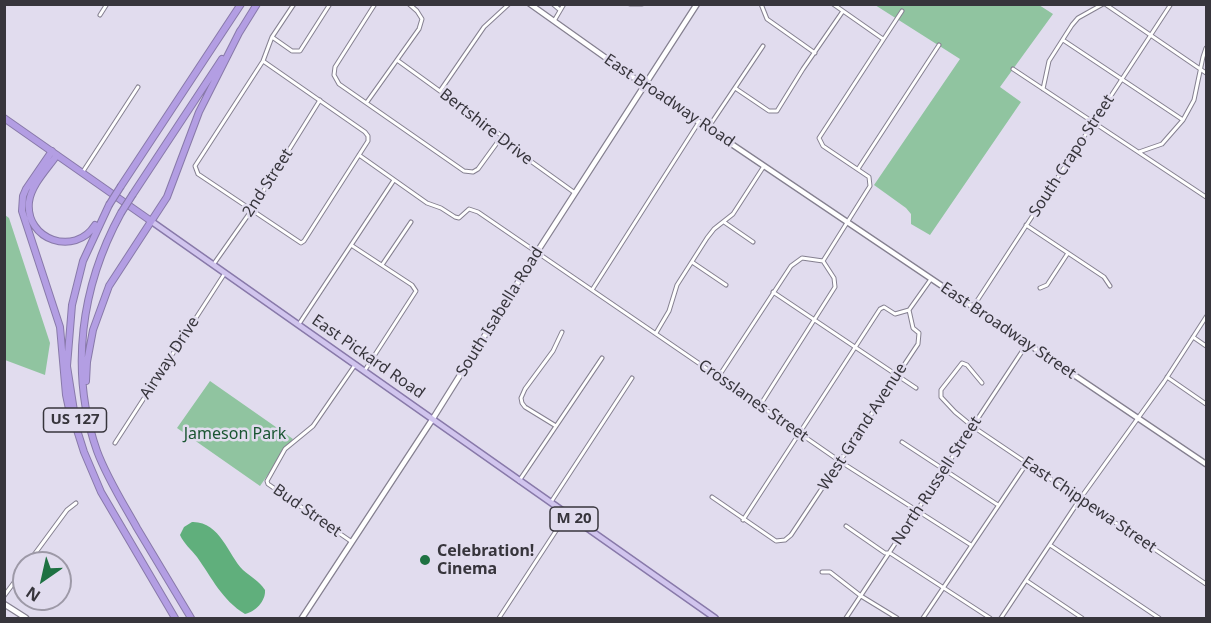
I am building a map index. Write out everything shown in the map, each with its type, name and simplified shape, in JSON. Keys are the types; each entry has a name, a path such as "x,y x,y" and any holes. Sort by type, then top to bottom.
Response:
{"highway":[{"name":"US 127","path":"175,618 101,492 84,452 77,430 67,366 69,331 79,276 89,246 109,205 241,4"},
{"name":"US 127","path":"191,618 114,487 98,452 86,407 81,358 86,305 100,253 121,213 257,4"},
{"path":"86,407 87,362 97,315 115,274 167,197 199,112 240,31"},
{"name":"East Pickard Road","path":"4,118 151,221"},
{"path":"54,153 30,196 29,209 36,229 49,239 64,243 70,242 88,234 105,213"},
{"path":"54,153 26,189 22,211 60,327 69,415 76,438 84,452"}],"main road":[{"name":"East Pickard Road","path":"151,221 715,618"}],"street":[{"path":"100,15 107,4"},
{"path":"263,61 368,135 368,141 301,243 251,211 196,170 198,160 263,61 272,37 294,4"},
{"path":"272,37 297,52 300,51 330,4"},
{"path":"375,4 338,62 334,75 339,84 464,171 473,172 483,165 502,136"},
{"path":"367,102 419,29 422,19 409,4"},
{"path":"440,91 484,27 509,4"},
{"name":"East Broadway Road","path":"530,4 644,85 810,197"},
{"path":"553,4 561,10"},
{"path":"553,21 564,4"},
{"path":"630,4 642,4"},
{"name":"South Isabella Road","path":"302,618 432,420 697,4"},
{"path":"761,4 767,19 815,53"},
{"path":"833,4 884,39"},
{"path":"1043,89 1049,61 1078,18 1104,4 1206,73"},
{"name":"South Crapo Street","path":"973,307 1171,4"},
{"path":"735,88 769,111 777,111 843,11"},
{"path":"823,261 870,186 871,179 823,146 820,141 821,135 902,11"},
{"path":"1063,40 1183,120"},
{"path":"858,169 939,45"},
{"path":"708,128 763,46"},
{"path":"1138,152 1162,144 1183,120 1194,100 1206,48"},
{"name":"Bertshire Drive","path":"397,60 502,136 518,152 575,193"},
{"path":"1013,69 1206,197"},
{"path":"82,173 138,87"},
{"name":"2nd Street","path":"213,265 251,211 320,100"},
{"path":"592,290 699,122"},
{"path":"298,325 394,180 359,155"},
{"path":"656,333 669,311 677,285 711,233 733,214 764,166"},
{"name":"Crosslanes Street","path":"394,180 427,203 455,217 459,218 469,209 473,209 656,333 799,434 971,545"},
{"name":"East Broadway Street","path":"810,197 1206,464"},
{"path":"382,265 411,222"},
{"path":"724,222 753,242"},
{"path":"1026,225 1104,277 1110,286"},
{"path":"351,245 412,285 416,291 364,372"},
{"path":"1040,288 1047,285 1068,253"},
{"path":"718,376 791,266 797,260 807,258 823,261 835,283 832,293 759,407"},
{"path":"692,262 726,285"},
{"name":"Airway Drive","path":"115,443 225,273"},
{"path":"712,497 744,520 880,309 884,308 895,314 909,310 931,279"},
{"path":"773,292 916,388"},
{"name":"West Grand Avenue","path":"744,520 776,541 785,540 791,536 920,340 919,333 910,320 909,310"},
{"path":"1001,618 1080,499 1167,378 1206,317"},
{"path":"556,426 525,407 521,398 553,351 562,332"},
{"path":"1193,338 1206,346"},
{"name":"North Russell Street","path":"846,618 1027,344"},
{"path":"519,481 602,358"},
{"name":"East Chippewa Street","path":"982,383 967,365 962,363 941,390 941,397 972,426 1206,584"},
{"name":"Bud Street","path":"352,542 268,484 267,481 285,449 313,426 355,365"},
{"path":"551,503 632,378"},
{"path":"1167,378 1206,404"},
{"path":"902,442 998,505"},
{"path":"923,618 1027,463"},
{"path":"37,551 67,510 76,503"},
{"path":"499,618 567,514"},
{"path":"846,526 990,618"},
{"path":"1050,545 1159,618"},
{"path":"822,572 830,572 861,596 897,618"},
{"path":"1027,581 1082,618"},
{"path":"4,604 26,618"}],"green space":[{"path":"875,5 1039,5 1053,14 1000,87 1021,102 930,235 911,224 911,214 906,208 874,185 960,59"},
{"path":"5,215 9,218 50,343 45,375 5,360"},
{"name":"Jameson Park","path":"210,381 293,439 260,486 177,428"}],"shaded area":[{"path":"192,522 210,527 243,570 265,590 262,602 252,611 245,614 230,602 184,541 180,535 184,527"}],"place":[{"name":"Celebration! Cinema","path":"425,560"}]}
